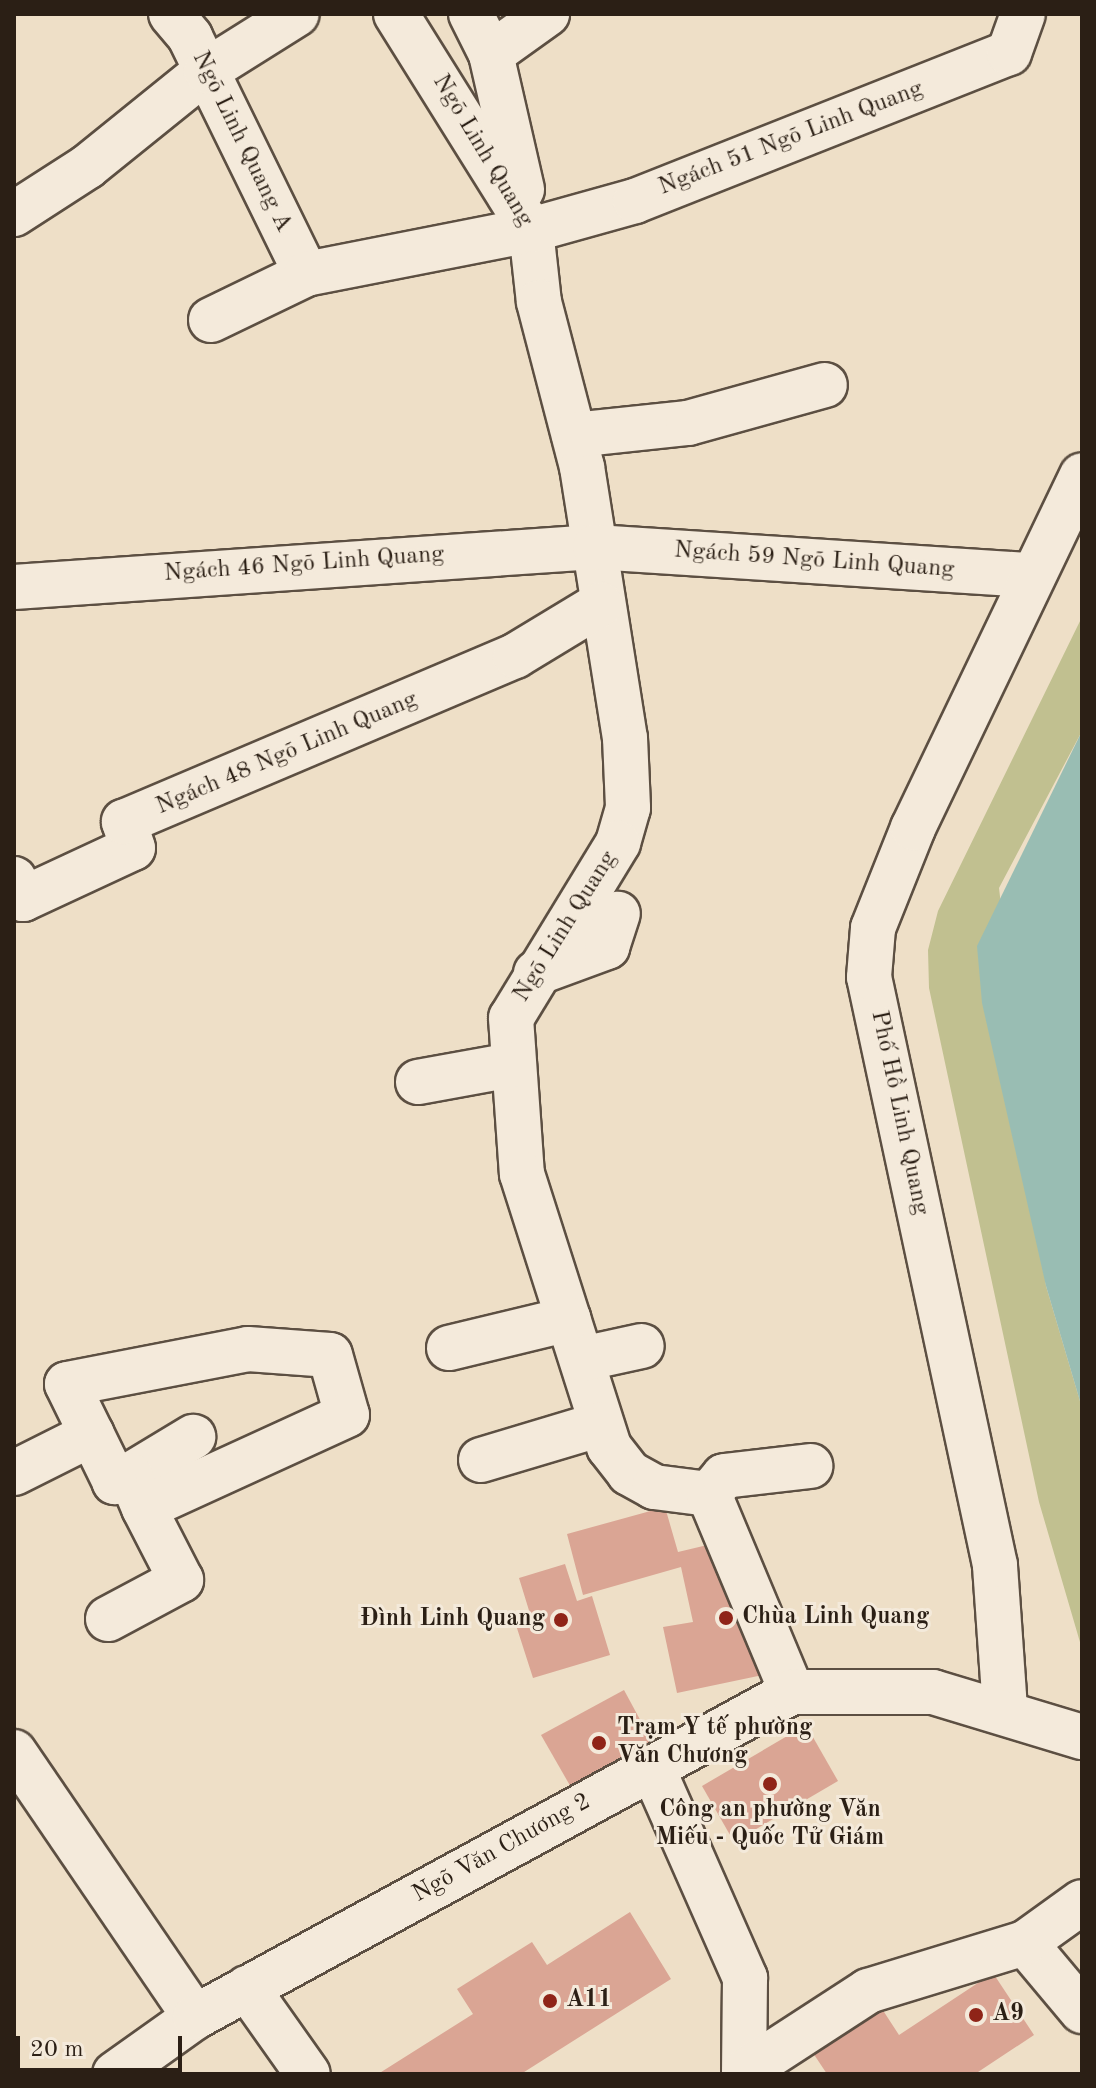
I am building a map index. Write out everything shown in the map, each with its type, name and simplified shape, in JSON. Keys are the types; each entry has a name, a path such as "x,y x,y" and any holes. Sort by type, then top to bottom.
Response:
{"street":[{"name":"Ngõ Linh Quang A","path":"171,14 206,71 306,274"},
{"path":"14,214 87,167 206,71 297,14"},
{"name":"Ngõ Linh Quang","path":"396,14 531,230 539,302 574,435 595,547 601,604 625,738 628,808 607,866 536,973 511,1018 522,1174 601,1424 629,1473 654,1487 709,1494"},
{"path":"471,14 491,54 531,230"},
{"path":"491,54 547,14"},
{"name":"Ngách 51 Ngõ Linh Quang","path":"211,320 306,274 531,230 635,201 1009,53 1023,14"},
{"path":"574,435 688,423 825,385"},
{"name":"Phố Hồ Linh Quang","path":"1005,1709 995,1565 869,977 873,928 891,881 1082,475"},
{"name":"Ngách 59 Ngõ Linh Quang","path":"595,547 1033,575"},
{"name":"Ngách 46 Ngõ Linh Quang","path":"14,587 595,547"},
{"name":"Ngách 48 Ngõ Linh Quang","path":"14,879 23,899 133,848 124,822 557,637 601,604"},
{"path":"536,973 607,947 618,914"},
{"path":"418,1082 512,1065"},
{"path":"449,1348 569,1319"},
{"path":"582,1359 642,1346"},
{"path":"108,1619 181,1580 137,1491 115,1482 67,1384 248,1349 330,1355 347,1415 137,1491"},
{"path":"481,1460 601,1424"},
{"path":"14,1473 92,1434"},
{"path":"137,1491 193,1437"},
{"path":"792,1692 709,1494 724,1476 810,1466"},
{"name":"Ngõ Văn Chương 2","path":"115,2074 195,2017 792,1692 933,1692 1005,1709"},
{"path":"1005,1709 1082,1737"},
{"path":"14,1752 195,2017"},
{"path":"652,1767 745,1978 745,2072"},
{"path":"745,2072 868,1991 1025,1943 1082,1902"},
{"path":"1025,1943 1082,2011"},
{"path":"247,1988 308,2074"}],"shaded area":[{"path":"1082,617 1082,731 999,888 1046,1286 1082,1408 1082,1649 1039,1502 929,988 928,950 938,911"}],"water":[{"path":"1082,731 1082,1408 1046,1286 982,1003 977,946"}],"building":[{"path":"665,1507 678,1552 720,1542 735,1614 759,1609 772,1673 677,1693 663,1627 693,1622 681,1567 583,1595 567,1534"},
{"name":"Đình Linh Quang","path":"565,1564 577,1601 592,1596 610,1655 533,1678 515,1622 531,1617 519,1578"},
{"name":"Trạm Y tế phường Văn Chương","path":"624,1690 657,1751 576,1796 541,1735"},
{"name":"Công an phường Văn Miếu - Quốc Tử Giám","path":"806,1725 838,1781 734,1842 702,1786"},
{"name":"A11","path":"630,1912 671,1979 521,2074 378,2074 473,2014 457,1989 532,1942 547,1965"},
{"name":"A9","path":"993,1973 1034,2035 975,2074 827,2074 805,2041 873,1995 899,2035"}],"place":[{"name":"Chùa Linh Quang","path":"726,1618"},
{"name":"Đình Linh Quang","path":"561,1620"},
{"name":"Trạm Y tế phường Văn Chương","path":"599,1743"},
{"name":"Công an phường Văn Miếu - Quốc Tử Giám","path":"770,1784"},
{"name":"A11","path":"550,2001"},
{"name":"A9","path":"976,2015"}]}
